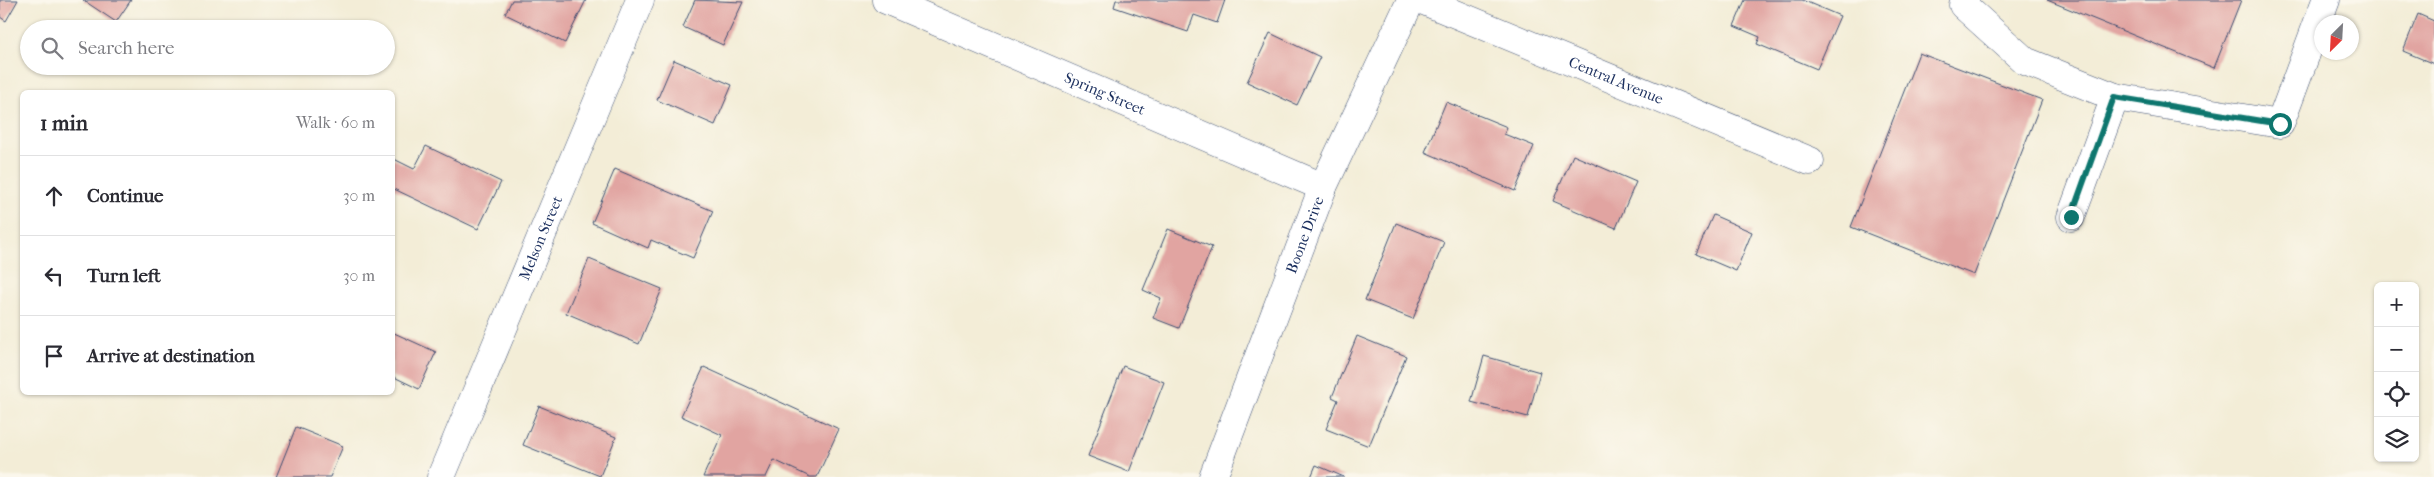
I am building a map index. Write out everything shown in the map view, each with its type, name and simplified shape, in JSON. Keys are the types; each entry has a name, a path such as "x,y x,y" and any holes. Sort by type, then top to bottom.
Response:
{"street":[{"name":"Melson Street","path":"441,477 640,0"},
{"name":"Spring Street","path":"886,0 1323,187"},
{"name":"Boone Drive","path":"1213,477 1323,187 1411,0"},
{"name":"Central Avenue","path":"1422,0 1810,161"},
{"path":"1965,0 1963,5 2025,60 2114,97 2280,124 2326,0"},
{"path":"2071,217 2114,97"}],"building":[{"path":"0,0 18,0 6,21 0,17"},
{"path":"83,0 131,0 117,20 113,20"},
{"path":"512,0 586,0 565,43 505,14"},
{"path":"695,0 743,2 723,45 683,27"},
{"path":"1116,0 1225,0 1217,23 1194,15 1188,32 1114,7"},
{"path":"1745,0 1802,0 1840,16 1817,69 1757,44 1760,37 1734,26"},
{"path":"2047,0 2241,0 2214,68"},
{"path":"2418,14 2434,21 2434,64 2403,51"},
{"path":"1270,33 1320,57 1297,105 1247,82"},
{"path":"1919,53 2042,100 1974,275 1851,227"},
{"path":"674,60 732,85 715,125 657,100"},
{"path":"1446,102 1507,127 1504,134 1534,146 1515,191 1425,152"},
{"path":"426,146 501,182 478,229 395,189 395,160 414,169"},
{"path":"1573,155 1636,182 1616,228 1553,201"},
{"path":"615,169 713,211 693,258 651,240 648,248 592,223"},
{"path":"1713,215 1752,232 1736,271 1696,254"},
{"path":"1396,223 1444,242 1413,319 1365,300"},
{"path":"1168,229 1212,247 1179,328 1153,318 1161,298 1143,290"},
{"path":"589,259 662,289 639,344 566,313"},
{"path":"395,333 436,352 419,389 395,377"},
{"path":"1357,336 1406,356 1369,446 1326,429 1338,400 1332,397"},
{"path":"1484,356 1540,372 1528,417 1471,402"},
{"path":"1123,366 1164,382 1129,472 1088,456"},
{"path":"704,367 839,429 817,477 810,477 774,460 766,477 703,477 722,435 681,416"},
{"path":"539,406 616,437 600,476 523,445"},
{"path":"296,427 343,446 330,477 276,477"},
{"path":"1316,465 1344,477 1311,477"}],"route":[{"path":"2071,217 2114,97 2280,124"}]}
